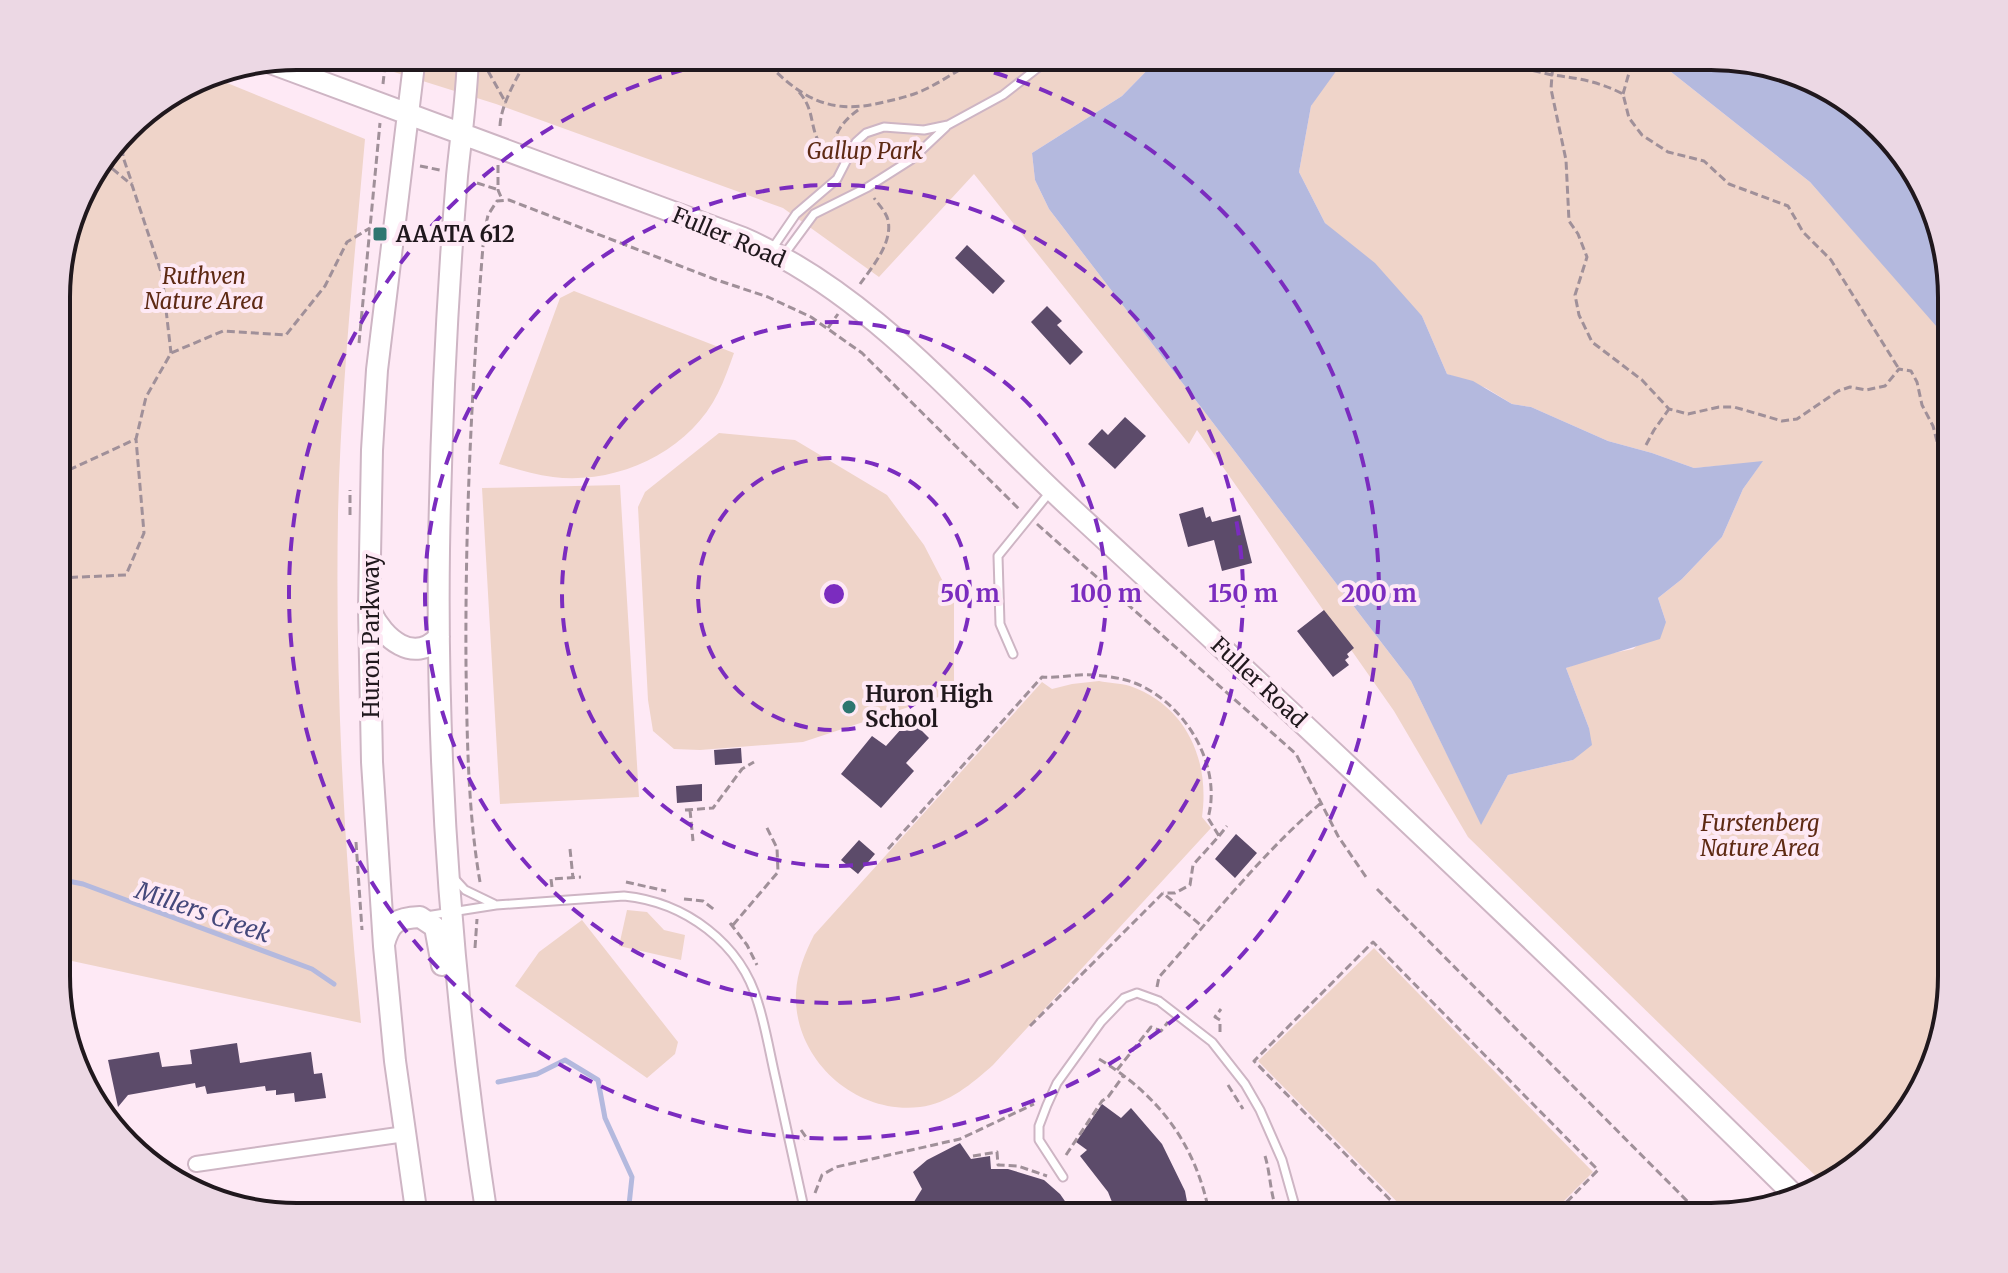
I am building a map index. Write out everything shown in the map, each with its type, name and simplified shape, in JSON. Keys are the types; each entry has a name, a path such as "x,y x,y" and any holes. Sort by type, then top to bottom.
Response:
{"main road":[{"name":"Fuller Road","path":"291,70 743,238 776,255 847,301 912,355 1051,491 1389,804 1788,1189"},
{"name":"Huron Parkway","path":"415,1203 384,946 372,762 369,609 377,370 409,114 422,70"},
{"path":"460,70 462,133 447,350 439,548 439,637 450,913 485,1203"},
{"path":"369,609 378,627 397,644 423,648 439,637"},
{"path":"384,946 388,930 395,922 420,917 435,927 440,941 448,1023 464,1048"}],"street":[{"path":"196,1164 405,1134"}],"lane":[{"path":"776,255 796,214 837,179 860,137 881,127 934,130 948,125 1003,95 1035,70"},
{"path":"776,255 814,214 868,187 912,159 948,125"},
{"path":"1013,654 1000,624 998,556 1051,491"},
{"path":"447,865 465,890 496,905"},
{"path":"420,917 496,905 614,896 640,897 692,918 722,941 742,968 758,1002 803,1203"},
{"path":"1063,1177 1039,1140 1039,1126 1057,1083 1101,1022 1124,998 1137,993 1159,1001 1219,1049 1245,1084 1272,1135 1294,1203"}],"path":[{"path":"500,122 522,70"},
{"path":"776,70 807,97 827,104 861,108 906,98 958,70"},
{"path":"1530,70 1584,78 1623,94"},
{"path":"1553,70 1551,89 1568,176 1569,221 1587,257 1575,295 1579,315 1592,342 1642,380 1669,409 1688,414 1734,407 1782,421 1797,419 1838,391 1850,387 1866,390 1885,386 1899,369"},
{"path":"489,73 506,104"},
{"path":"1629,73 1623,94 1629,118 1642,135 1668,152 1704,161 1729,184 1788,206 1803,232 1831,260 1899,369 1911,371 1938,445"},
{"path":"838,162 833,151 834,140 843,124 861,108"},
{"path":"376,163 379,129"},
{"path":"70,577 126,575 144,533 136,439 146,397 171,353 162,275 123,151"},
{"path":"412,165 439,170"},
{"path":"111,167 132,185"},
{"path":"498,181 501,199"},
{"path":"490,187 498,190"},
{"path":"488,885 479,875 471,811 465,586 471,395 484,234 490,208 501,199 768,297 828,328 862,353 1008,500 1296,754 1338,836 1366,877"},
{"path":"171,353 223,331 286,335 325,286 347,242 370,228"},
{"path":"828,328 838,314"},
{"path":"1646,445 1669,409"},
{"path":"70,469 136,439"},
{"path":"888,849 1042,677 1082,674 1143,686 1171,706 1183,720 1201,751 1208,772 1211,807 1208,818 1219,836"},
{"path":"693,841 688,810 713,808 742,769 754,762"},
{"path":"1178,1029 1159,1014 1159,977 1297,823 1321,803"},
{"path":"758,968 732,924 778,872 777,848 766,826"},
{"path":"1163,893 1169,894 1190,885 1193,865 1227,826"},
{"path":"570,849 573,878"},
{"path":"552,887 551,879 581,877"},
{"path":"476,885 482,881"},
{"path":"1377,889 1689,1203"},
{"path":"1163,893 1203,927"},
{"path":"1030,1026 1163,893"},
{"path":"476,930 477,916"},
{"path":"1393,1203 1254,1061 1373,942 1598,1170 1566,1203"},
{"path":"1117,1070 1151,1027 1161,1031 1168,1022"},
{"path":"1099,1059 1147,1095 1175,1126 1194,1164 1206,1203"},
{"path":"973,1156 997,1152 998,1165 1018,1166 1046,1177 1058,1167 1102,1101 1124,1075"},
{"path":"1224,1078 1245,1112"},
{"path":"818,1181 836,1167 960,1139 1039,1102 1057,1083"},
{"path":"1261,1144 1270,1172 1274,1203"}],"green space":[{"name":"Furstenberg Nature Area","path":"388,70 1147,70 1122,96 1032,153 1035,180 1049,209 1411,681 1481,824 1508,775 1573,760 1589,728 1566,668 1598,656 1633,649 1666,622 1658,598 1682,579 1722,537 1743,489 1762,462 1694,468 1608,441 1531,407 1512,404 1486,388 1447,374 1422,316 1325,223 1299,172 1311,106 1332,70 1669,70 1810,182 1938,326 1938,991 1926,1049 1915,1077 1900,1102 1872,1137 1817,1177 1468,837 1394,711 1197,430 1189,444 974,174 879,277 783,208 496,104"},
{"name":"Ruthven Nature Area","path":"224,82 365,139 348,326 337,577 342,768 361,1023 70,961 72,267 87,210 100,183 126,147 147,126 183,100"},
{"path":"574,291 734,353 722,384 705,414 689,432 670,448 626,469 602,476 577,478 546,476 499,464 560,298"},
{"path":"719,433 795,440 887,495 924,545 954,603 954,692 803,742 700,750 674,749 653,731 648,700 638,507 645,492"},
{"path":"620,485 639,797 500,804 482,488"},
{"path":"1099,681 1130,686 1150,695 1180,721 1198,756 1204,796 1202,817 1211,828 993,1065 968,1085 940,1102 920,1107 896,1107 872,1102 851,1092 817,1060 805,1039 798,1017 798,978 814,935 1042,682 1052,689"},
{"path":"627,910 647,912 664,930 685,935 681,960 619,946"},
{"path":"582,920 678,1042 675,1054 647,1078 515,986 539,952"},
{"path":"1374,948 1593,1172 1562,1203 1398,1203 1258,1061"}],"water":[{"path":"1147,70 1337,70 1311,106 1299,172 1325,223 1375,263 1422,316 1447,374 1473,381 1512,404 1531,407 1608,441 1694,468 1763,461 1743,489 1722,537 1682,579 1658,598 1666,622 1660,639 1566,668 1589,728 1592,745 1573,760 1508,775 1481,825 1411,681 1049,209 1035,180 1032,153 1122,96"},
{"path":"1669,70 1741,72 1798,87 1837,108 1872,136 1908,183 1921,210 1936,267 1938,328 1810,182"}],"building":[{"path":"967,245 1005,281 993,294 955,258"},
{"path":"1047,306 1062,321 1057,325 1083,352 1070,365 1031,322"},
{"path":"1125,417 1146,436 1115,469 1088,444 1102,429 1108,435"},
{"path":"1203,507 1206,518 1210,516 1212,522 1240,515 1252,563 1222,571 1214,540 1188,547 1179,514"},
{"path":"1324,610 1354,648 1345,660 1349,665 1333,677 1297,631"},
{"path":"910,719 929,738 906,763 914,771 881,808 841,774 872,736 886,746"},
{"path":"741,748 742,763 715,765 714,750"},
{"path":"702,784 702,801 677,803 676,786"},
{"path":"1236,834 1257,853 1235,878 1215,859"},
{"path":"859,840 875,854 858,874 841,860"},
{"path":"237,1043 240,1063 311,1052 314,1074 322,1073 326,1098 295,1102 294,1093 276,1095 276,1090 266,1091 265,1086 207,1094 205,1086 196,1088 195,1083 128,1095 118,1107 108,1060 159,1052 162,1067 192,1064 190,1050"},
{"path":"1102,1104 1121,1118 1131,1108 1162,1144 1185,1191 1187,1203 1112,1203 1108,1192 1080,1156 1087,1150 1076,1142"},
{"path":"960,1143 971,1159 990,1156 991,1169 1008,1169 1044,1180 1066,1203 913,1203 922,1189 913,1172 927,1160"}],"waterway":[{"name":"Millers Creek","path":"70,881 312,969 334,984"},
{"name":"Millers Creek","path":"498,1082 537,1074 565,1060 598,1080 605,1118 632,1177 629,1203"}],"place":[{"name":"AAATA 612","path":"380,234"},
{"name":"Huron High School","path":"849,707"}],"park label":[{"name":"Gallup Park","path":"865,151"}]}
